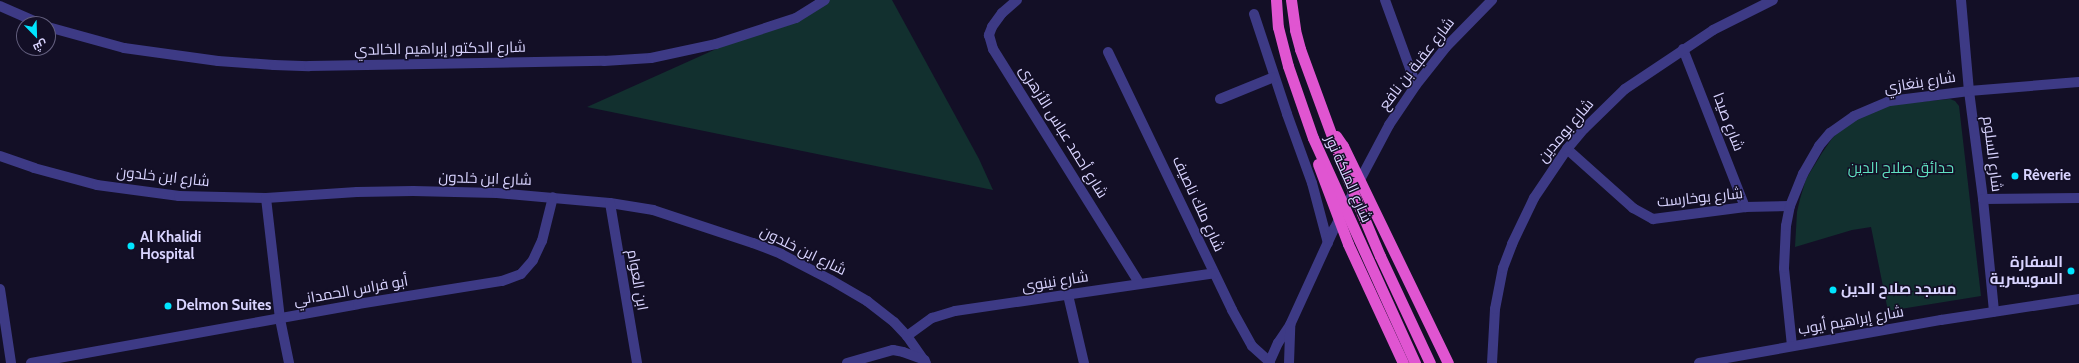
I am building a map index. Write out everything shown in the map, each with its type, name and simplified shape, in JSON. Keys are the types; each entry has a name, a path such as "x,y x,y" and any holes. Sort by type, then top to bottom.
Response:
{"highway":[{"name":"شارع الملكة نور","path":"1276,0 1278,27 1288,66 1313,138 1415,363"},
{"name":"شارع الملكة نور","path":"1291,0 1295,30 1307,71 1329,130 1365,221 1430,363"},
{"path":"1329,130 1343,146 1448,363"},
{"path":"1313,138 1319,168 1337,216 1403,363"}],"street":[{"name":"شارع الدكتور إبراهيم الخالدي","path":"56,28 124,48 218,61 274,65 309,66 604,61 651,58 716,44 796,18 825,0"},
{"name":"شارع أحمد عباس الأزهرى","path":"1018,0 1002,13 992,27 989,35 993,49 1139,283"},
{"path":"1385,0 1416,85"},
{"name":"شارع عقبة بن نافع","path":"1270,362 1278,343 1290,325 1334,229 1372,154 1389,125 1416,85 1446,47 1492,0"},
{"name":"شارع بومدين","path":"1492,363 1494,309 1503,268 1512,244 1534,198 1567,149 1618,95 1683,49 1713,30 1773,0"},
{"name":"شارع السلوم","path":"1961,0 1969,91 1983,199 1994,312"},
{"path":"0,6 23,16"},
{"path":"1254,14 1274,77 1312,183 1328,243"},
{"name":"شارع صيدا","path":"1683,49 1746,207"},
{"name":"شارع ملك ناصيف","path":"1108,52 1214,273 1246,336 1260,354 1270,362"},
{"path":"1220,99 1274,77"},
{"name":"شارع بنغازي","path":"1792,346 1784,268 1786,226 1790,206 1810,159 1819,146 1843,122 1865,110 1890,101 1969,91 2079,82"},
{"name":"شارع بوخارست","path":"1567,149 1633,208 1653,219 1746,207 1790,206"},
{"name":"شارع ابن خلدون","path":"0,156 34,168 76,180 134,191 179,196 266,198 356,192 413,191 497,193 610,203 653,210 701,224 781,254 831,280 867,301 894,322 907,336 926,362"},
{"name":"أبو فراس الحمداني","path":"31,363 358,304 502,281 521,274 533,260 542,241 553,197"},
{"path":"266,198 280,318 289,363"},
{"path":"1983,199 2079,198"},
{"name":"ابن العوام","path":"610,203 637,363"},
{"name":"شارع نينوى","path":"907,336 929,320 942,314 1139,283 1214,273"},
{"path":"0,289 11,363"},
{"path":"1068,295 1084,363"},
{"name":"شارع إبراهيم أيوب","path":"1699,363 1792,346 2079,299"},
{"name":"شارع عقبة بن نافع","path":"1289,363 1290,325"},
{"path":"847,363 892,350 903,352 926,362"}],"green space":[{"path":"825,0 892,0 979,159 993,190 587,107"},
{"name":"حدائق صلاح الدين","path":"1950,99 1955,101 1959,106 1981,296 1888,311 1871,227 1852,230 1795,247 1797,212 1800,199 1806,179 1822,153 1833,137 1848,123 1886,105"}],"place":[{"name":"Rêverie","path":"2015,176"},
{"name":"Al Khalidi Hospital","path":"131,246"},
{"name":"السفارة السويسرية","path":"2071,271"},
{"name":"مسجد صلاح الدين","path":"1833,290"},
{"name":"Delmon Suites","path":"168,306"}]}
